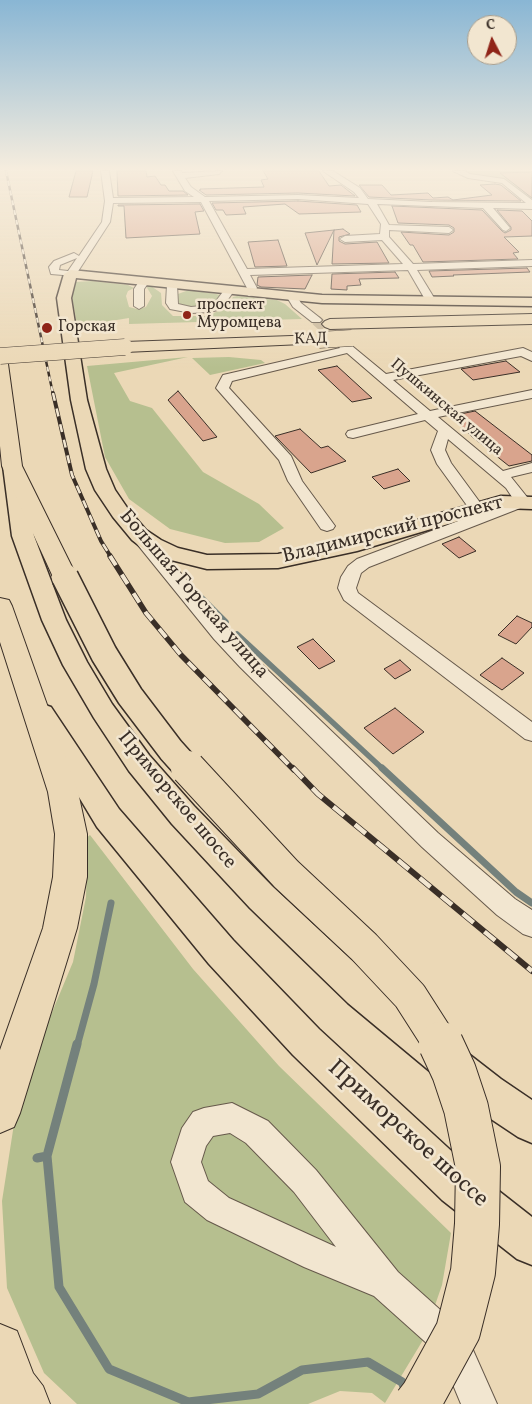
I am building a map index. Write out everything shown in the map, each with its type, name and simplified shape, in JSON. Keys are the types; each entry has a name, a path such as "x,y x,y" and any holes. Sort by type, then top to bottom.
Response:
{"highway":[{"name":"КАД","path":"312,324 532,319"},
{"path":"57,336 86,334"},
{"name":"КАД","path":"0,356 125,347 319,340 348,344 532,334"},
{"name":"Приморское шоссе","path":"0,364 12,466"},
{"path":"12,466 104,654 130,696 171,750 280,868 381,964 410,996 440,1042 454,1072 466,1108 478,1167 474,1272 458,1331 423,1395 416,1404"},
{"name":"Приморское шоссе","path":"0,606 34,702"},
{"path":"0,1114 9,1081 60,928 70,876 70,825 63,792 34,702"},
{"path":"0,1348 14,1388 25,1404"}],"main road":[{"path":"71,274 292,297 532,302"},
{"name":"Большая Горская улица","path":"71,274 64,298 79,400 91,453 105,490 120,513 139,534"},
{"name":"Приморское шоссе","path":"12,466 23,536 54,620 76,665 102,711 139,763 183,815 260,897 360,991 487,1093 532,1123"},
{"name":"Владимирский проспект","path":"139,534 153,545 171,553 207,562 252,563 303,558 476,508 501,502 527,502"},
{"name":"Приморское шоссе","path":"34,702 108,818 221,952 306,1042 450,1178 532,1244"}],"street":[{"name":"Большая Горская улица","path":"71,274 78,256 94,237"},
{"path":"224,237 252,288 249,292"},
{"path":"345,239 359,237"},
{"path":"388,237 411,267 431,301"},
{"path":"64,248 65,253 78,256"},
{"path":"71,274 55,272 54,267 62,260 78,256"},
{"path":"244,272 532,263"},
{"path":"139,306 139,289 144,282"},
{"path":"172,285 172,303 181,309 201,310 217,307 229,291"},
{"path":"292,297 312,324"},
{"path":"327,526 295,481 286,459 222,388 228,378 348,344"},
{"name":"Пушкинская улица","path":"348,344 383,378 500,476 527,502"},
{"path":"383,378 523,352 532,357"},
{"path":"353,434 428,415 532,394"},
{"path":"447,432 442,434 438,450 444,464 476,508"},
{"path":"500,476 532,467"},
{"path":"527,502 363,564 354,570 347,588 350,596 361,605 532,733"},
{"name":"Большая Горская улица","path":"139,534 247,662 430,840 506,907 532,925"},
{"path":"178,582 178,573 187,565 207,562"},
{"path":"386,1284 316,1255 218,1209 196,1191 186,1162 193,1139 204,1123 232,1118 257,1132 304,1181 386,1284 453,1344 479,1404"}],"green space":[{"path":"92,281 128,285 134,288 128,291 126,296 129,307 137,309 146,307 152,296 146,286 151,286 161,293 162,305 173,316 207,316 225,308 233,297 237,296 277,300 285,304 302,319 129,324 129,318 74,327 76,319 72,296 75,282"},
{"path":"189,290 220,295 214,305 206,308 178,306 175,295"},
{"path":"188,357 114,373 130,401 152,408 203,472 259,504 284,528 259,542 225,543 170,529 129,499 105,457 87,366"},
{"path":"229,357 261,360 265,363 210,375 192,358"},
{"path":"90,835 193,969 279,1066 451,1233 442,1285 423,1340 385,1403 372,1393 340,1391 308,1404 77,1404 44,1373 7,1288 2,1201 14,1124 38,1046 73,962 86,897 87,862 85,839"}],"building":[{"path":"126,237 153,237 126,238"},
{"path":"306,237 331,237 317,265"},
{"path":"334,237 341,237 339,241 345,244 377,242 389,263 332,264"},
{"path":"404,237 517,237 504,237 519,252 513,253 518,259 423,262 413,245 410,245"},
{"path":"278,240 287,266 255,267 248,242"},
{"path":"527,268 530,272 432,277 429,271"},
{"path":"395,272 399,278 359,279 361,285 347,286 347,290 331,289 332,274"},
{"path":"312,275 305,289 261,287 257,285 258,277"},
{"path":"506,361 520,372 473,380 461,369"},
{"path":"337,366 372,398 352,402 318,370"},
{"path":"178,391 217,437 203,441 168,400"},
{"path":"475,411 532,455 532,461 509,466 470,435 451,416"},
{"path":"300,429 321,448 328,446 346,461 311,473 275,436"},
{"path":"398,469 410,481 384,489 372,477"},
{"path":"459,537 476,551 459,558 442,544"},
{"path":"517,616 532,623 532,627 516,644 498,635"},
{"path":"313,639 335,661 319,669 297,647"},
{"path":"502,658 524,673 502,690 480,675"},
{"path":"400,660 411,670 395,679 384,669"},
{"path":"395,708 424,732 393,754 364,728"}],"waterway":[{"path":"200,596 226,622"},
{"path":"237,634 384,770"},
{"path":"382,768 516,892 532,903"},
{"path":"77,1046 94,984 111,903"},
{"path":"47,1156 77,1044"},
{"path":"37,1158 47,1156"},
{"path":"47,1156 59,1287 109,1369 188,1402 258,1394 302,1370 368,1362 402,1382 406,1391"}],"tunnel":[{"path":"316,320 342,343"}],"railway":[{"path":"20,237 53,394"},
{"path":"53,393 72,475 101,541 111,557"},
{"path":"110,556 146,613 181,655 294,770"},
{"path":"293,768 318,794 532,971"}],"place":[{"name":"проспект Муромцева","path":"187,315"},
{"name":"Горская","path":"47,328"}]}
